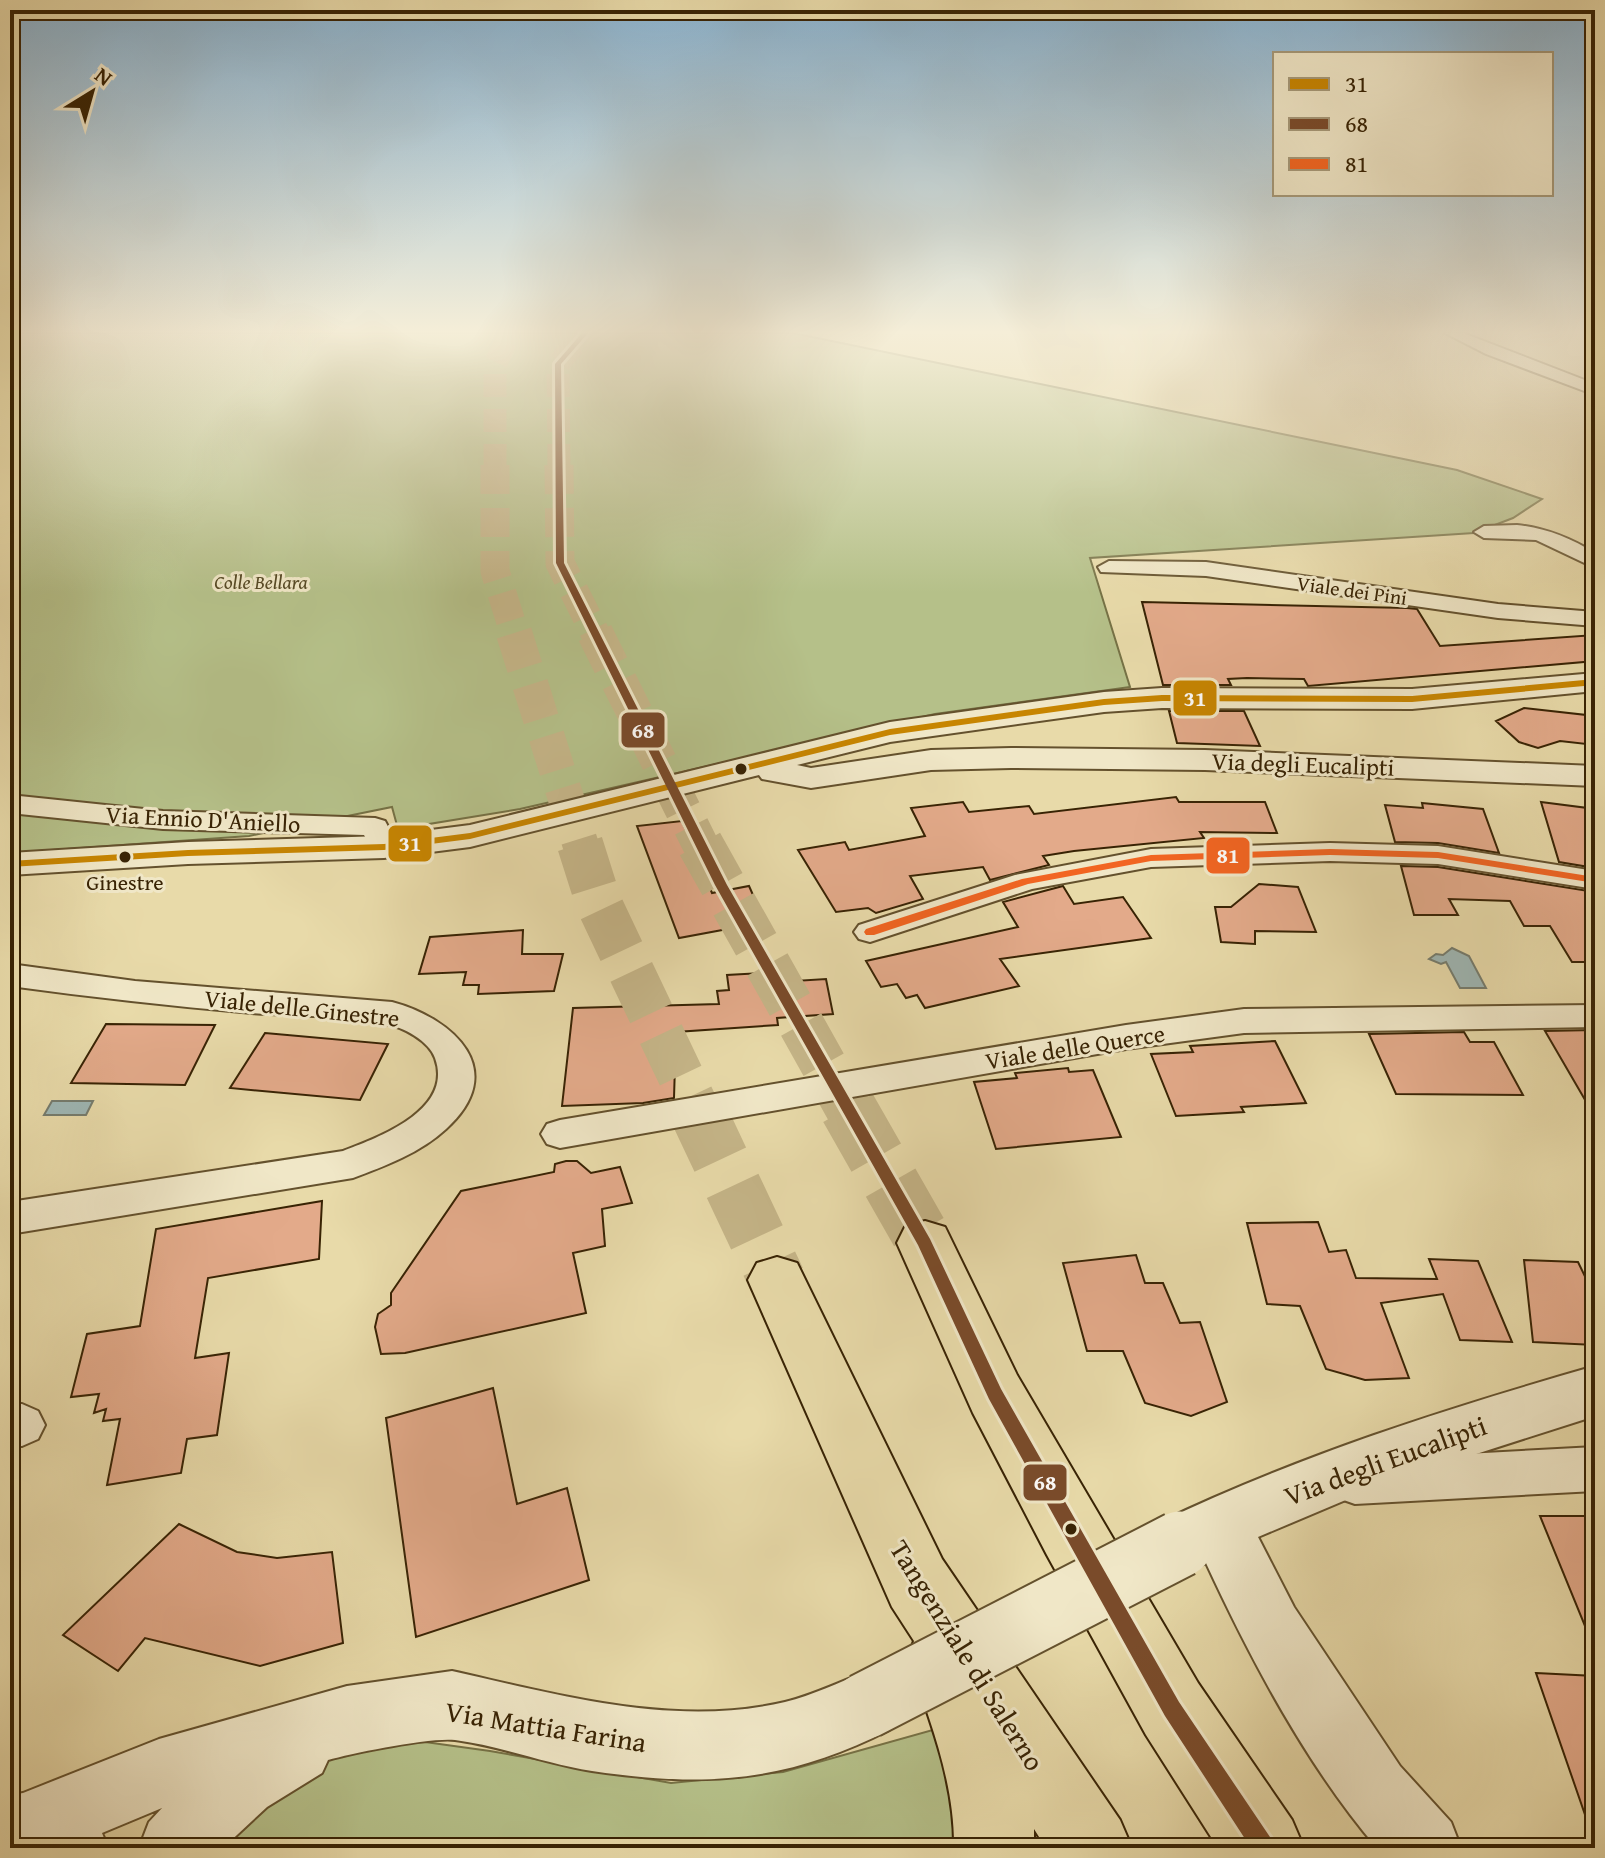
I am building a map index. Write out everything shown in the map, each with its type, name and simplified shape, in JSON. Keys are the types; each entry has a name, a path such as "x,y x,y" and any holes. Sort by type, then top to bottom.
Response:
{"highway":[{"path":"925,1243 995,1394 1071,1532 1172,1709 1264,1848"},
{"name":"Tangenziale di Salerno","path":"777,1280 917,1583 1092,1848"},
{"path":"917,1583 969,1725 996,1829 994,1848"}],"street":[{"path":"1484,532 1534,532 1562,538 1595,562"},
{"name":"Viale dei Pini","path":"1109,567 1206,569 1498,611 1595,619"},
{"name":"Via Ennio D'Aniello","path":"10,864 188,853 384,847 470,836 890,732 1104,702 1162,698 1412,699 1595,682"},
{"name":"Via degli Eucalipti","path":"760,765 776,774 811,778 931,760 1011,758 1205,760 1595,776"},
{"name":"Via Ennio D'Aniello","path":"10,804 163,820 375,827 384,847"},
{"path":"870,932 1026,881 1151,858 1330,852 1438,855 1595,880"},
{"name":"Viale delle Ginestre","path":"10,975 135,992 392,1013 421,1024 440,1037 453,1053 457,1075 455,1092 441,1112 384,1151 339,1168 10,1218"},
{"name":"Viale delle Querce","path":"560,1134 1126,1037 1244,1021 1595,1016"},
{"name":"Via degli Eucalipti","path":"1200,1534 1311,1484 1432,1438 1595,1391"},
{"path":"1311,1484 1595,1469"},
{"path":"1200,1534 1271,1630 1375,1791 1425,1848"},
{"name":"Via Mattia Farina","path":"35,1836 159,1774 347,1720 452,1705 590,1736 666,1745 734,1745 783,1737 829,1724 1200,1534"},
{"name":"Via Mattia Farina","path":"175,1848 205,1814 242,1782 347,1720"}],"green space":[{"name":"Colle Bellara","path":"10,420 1213,420 1457,470 1542,499 1513,518 1474,533 1090,558 1130,687 935,714 520,809 398,829 392,807 249,836 10,853"},
{"path":"954,1724 955,1848 228,1848 234,1829 334,1753 389,1737 490,1751 671,1783 783,1772"}],"water":[{"path":"1452,948 1469,956 1486,988 1460,988 1446,962 1441,964 1429,959 1436,954 1443,955"},
{"path":"52,1101 93,1101 86,1115 44,1115"}],"building":[{"path":"1142,602 1417,609 1440,646 1595,635 1595,661 1308,686 1304,679 1247,678 1228,679 1231,685 1163,685"},
{"path":"1524,708 1595,716 1595,745 1560,741 1538,748 1519,742 1496,721"},
{"path":"1169,711 1244,711 1260,746 1177,743"},
{"path":"1176,797 1179,802 1265,802 1277,833 1200,832 1204,838 1043,856 1049,865 990,880 983,867 910,876 923,899 876,913 868,908 836,912 798,850 845,842 849,850 925,836 911,808 963,802 969,812 1029,806 1034,814"},
{"path":"1541,802 1595,809 1595,868 1559,862"},
{"path":"1422,803 1483,809 1499,853 1438,843 1395,842 1385,805 1423,808"},
{"path":"682,821 712,893 749,886 765,922 679,938 637,826"},
{"path":"1401,866 1438,867 1595,892 1595,962 1572,962 1550,926 1524,926 1510,901 1449,899 1458,915 1414,915"},
{"path":"1259,884 1298,887 1316,932 1255,931 1255,944 1221,942 1215,907 1231,907"},
{"path":"1063,886 1074,904 1123,897 1151,938 1000,959 1019,986 925,1008 917,995 906,998 897,984 881,987 866,961 1018,927 1003,902"},
{"path":"523,930 522,954 563,954 554,991 478,994 479,985 463,985 466,972 419,974 430,937"},
{"path":"762,973 763,983 826,979 833,1014 777,1018 778,1025 676,1032 674,1098 643,1103 562,1106 573,1008 719,1004 717,991 729,990 727,975"},
{"path":"106,1024 215,1025 185,1085 71,1083"},
{"path":"1595,1030 1595,1117 1545,1031"},
{"path":"1464,1032 1470,1042 1494,1042 1523,1095 1396,1094 1369,1034"},
{"path":"265,1033 388,1044 360,1100 230,1088"},
{"path":"1275,1041 1306,1103 1241,1107 1244,1112 1176,1116 1151,1054 1193,1052 1190,1046"},
{"path":"1068,1068 1069,1072 1093,1070 1121,1137 996,1149 974,1082 1017,1078 1015,1073"},
{"path":"577,1161 591,1173 620,1167 632,1203 602,1209 605,1246 573,1253 586,1313 405,1353 381,1354 375,1327 378,1314 391,1305 391,1293 461,1191 554,1172 555,1164"},
{"path":"322,1201 319,1259 208,1278 195,1358 229,1353 217,1435 187,1439 181,1473 107,1485 120,1419 103,1421 106,1409 94,1413 99,1394 71,1397 87,1334 140,1326 156,1229"},
{"path":"1318,1222 1329,1252 1346,1250 1356,1278 1437,1279 1429,1259 1478,1261 1512,1342 1460,1340 1443,1294 1381,1303 1409,1378 1365,1380 1326,1369 1300,1306 1267,1304 1247,1223"},
{"path":"1136,1255 1145,1283 1163,1283 1180,1323 1200,1322 1227,1402 1191,1416 1145,1403 1123,1351 1087,1351 1063,1263"},
{"path":"1524,1260 1578,1262 1595,1297 1595,1345 1533,1342"},
{"path":"493,1388 517,1504 567,1488 589,1580 416,1637 386,1418"},
{"path":"1540,1516 1595,1516 1595,1648 1594,1648"},
{"path":"179,1524 237,1552 277,1558 332,1552 343,1643 260,1666 145,1638 118,1671 63,1635"},
{"path":"1536,1673 1595,1676 1595,1832 1591,1832"}],"tunnel":[{"path":"495,420 495,571 515,635"},
{"path":"559,420 559,467"},
{"path":"559,465 560,563 595,633"},
{"path":"514,633 581,846"},
{"path":"595,633 700,844"},
{"path":"580,844 599,904 697,1110"},
{"path":"700,844 849,1110"},
{"path":"696,1108 777,1280"},
{"path":"848,1108 925,1243"}],"transit line":[{"name":"68","path":"559,420 560,563 721,885 925,1243 995,1394 1172,1709 1264,1848"},
{"name":"31","path":"10,864 188,853 384,847 470,836 890,732 1104,702 1162,698 1412,699 1595,682"},
{"name":"81","path":"870,932 1026,881 1151,858 1330,852 1438,855 1595,880"}],"place":[{"name":"Ginestre","path":"125,857"}]}
